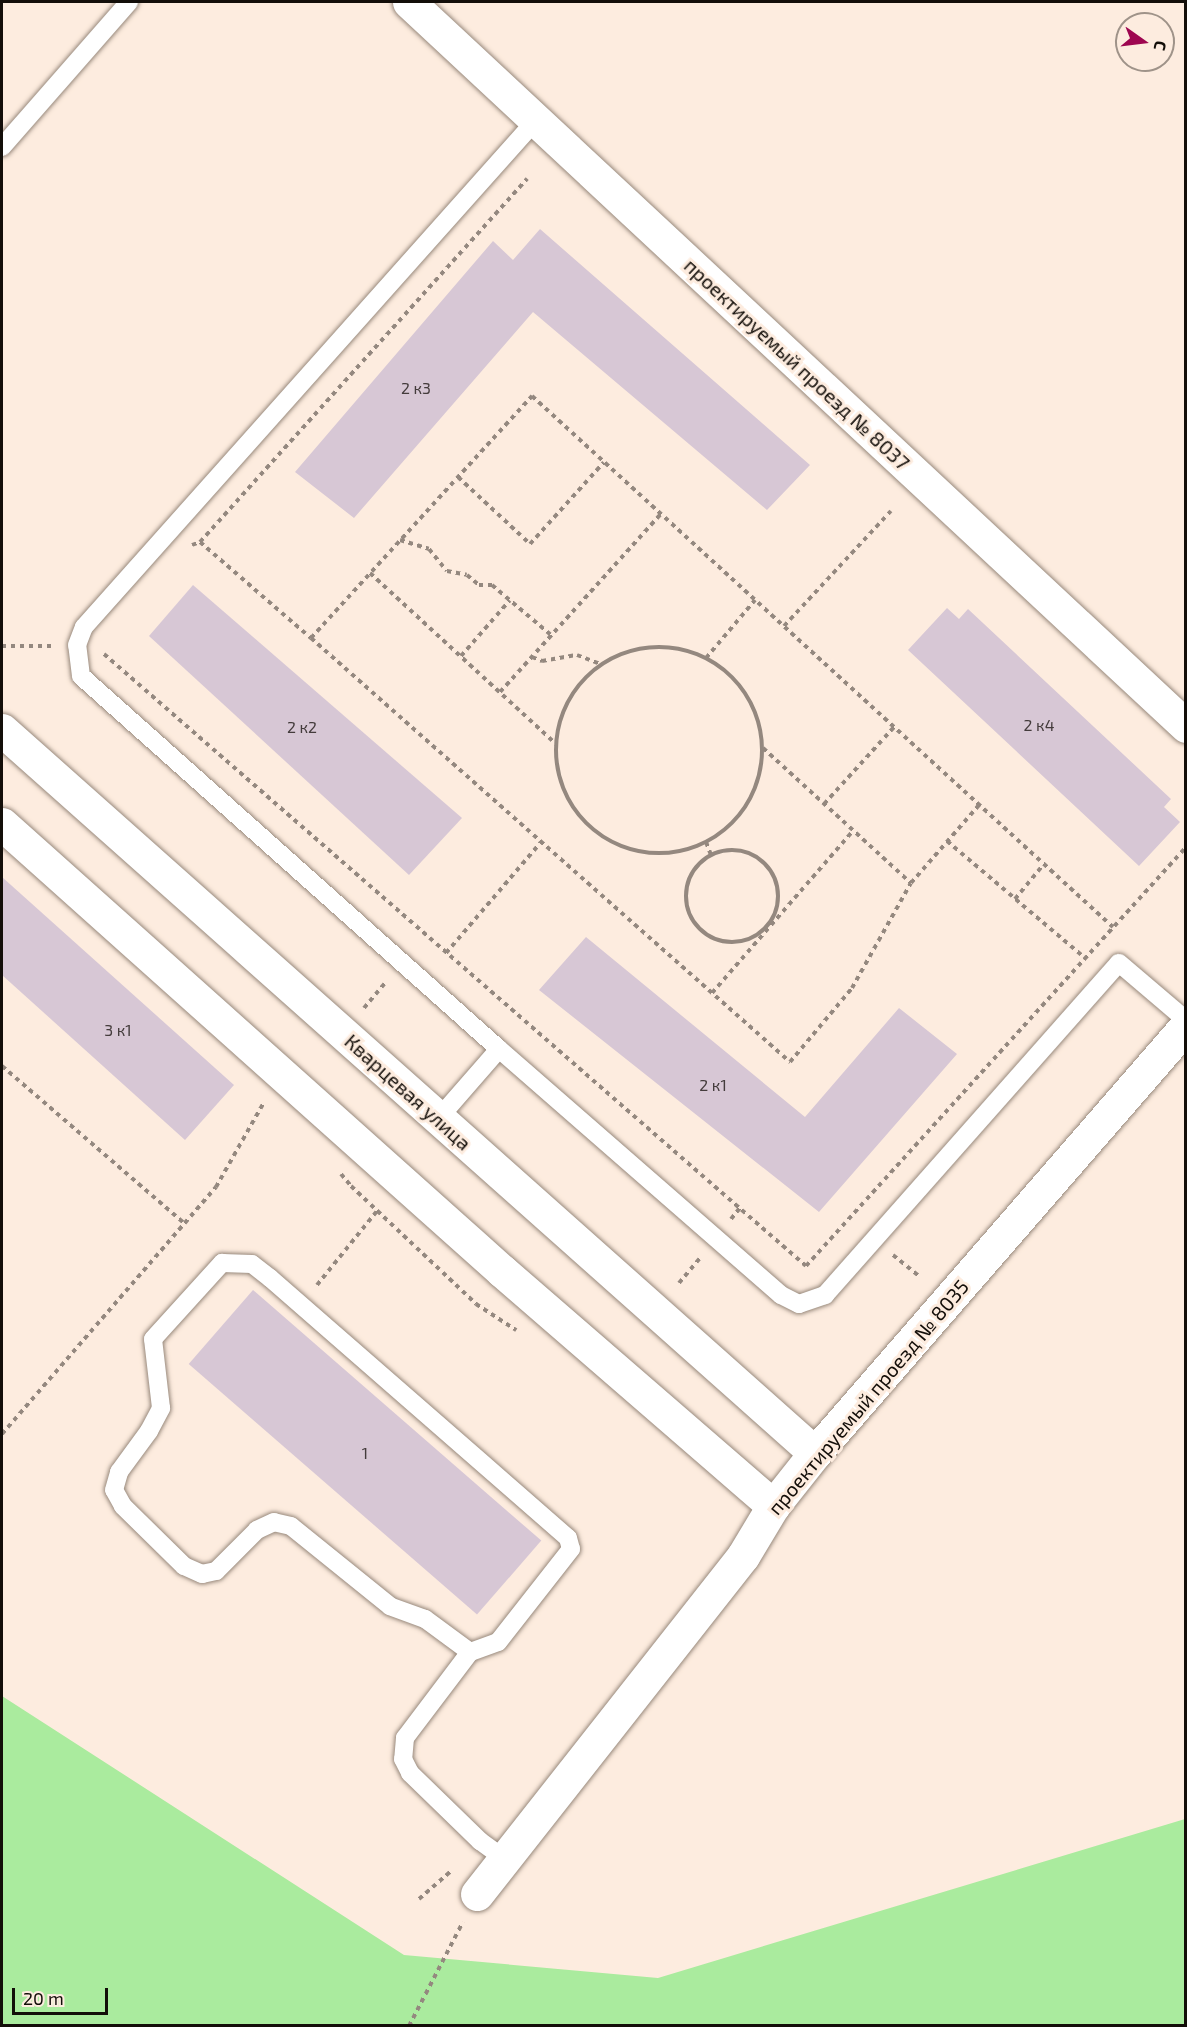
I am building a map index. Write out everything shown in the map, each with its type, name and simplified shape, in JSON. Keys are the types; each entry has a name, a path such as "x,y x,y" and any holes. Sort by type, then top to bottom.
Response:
{"street":[{"name":"проектируемый проезд № 8037","path":"409,2 1185,726"},
{"name":"Кварцевая улица","path":"2,730 815,1454"},
{"path":"2,824 502,1271 773,1506"},
{"name":"проектируемый проезд № 8035","path":"477,1894 493,1850 743,1556 773,1506 815,1454 1185,1026"}],"lane":[{"path":"2,147 129,2"},
{"path":"536,120 84,627 77,645 81,676 499,1049 781,1295 799,1304 825,1295 1119,963 1185,1020"},
{"path":"438,1119 499,1049"},
{"path":"470,1652 425,1619 390,1606 291,1526 274,1522 257,1530 216,1571 202,1574 184,1566 123,1506 114,1490 119,1472 149,1431 161,1408 153,1339 222,1263 252,1264 568,1538 571,1549 498,1642 470,1652 405,1738 403,1759 410,1773 429,1794 493,1850"}],"path":[{"path":"182,550 200,542 528,179"},
{"path":"311,638 532,396 1113,927"},
{"path":"458,477 530,544 604,462"},
{"path":"784,626 891,511"},
{"path":"500,692 661,514"},
{"path":"400,540 429,549 447,571 467,575 479,585 492,585 551,635"},
{"path":"200,542 790,1062 852,988 911,883 980,804"},
{"path":"370,573 556,744"},
{"path":"460,656 510,600"},
{"path":"706,658 755,600"},
{"path":"103,645 104,654 806,1266 1185,847"},
{"path":"652,647 679,648 706,658 727,671 745,692 757,716 762,748 758,782 746,807 728,827 706,842 681,851 654,853 627,848 603,837 583,819 567,797 558,771 556,744 566,705 581,682 601,664 625,652 652,647"},
{"path":"532,657 542,660 577,655 601,664"},
{"path":"824,804 894,727"},
{"path":"762,748 911,883"},
{"path":"712,993 759,936 767,927 776,911 778,893 773,876 762,861 746,853 728,850 711,855 697,866 686,888 687,906 694,923 706,935 723,942 741,942 759,936 853,831"},
{"path":"947,841 1085,958"},
{"path":"446,953 541,842"},
{"path":"706,842 711,855"},
{"path":"1015,899 1044,864"},
{"path":"2,1066 184,1223"},
{"path":"2,1434 216,1187 269,1094"},
{"path":"337,1169 351,1186 476,1304 524,1335"},
{"path":"300,1304 377,1211"},
{"path":"419,1899 493,1850"},
{"path":"409,2025 477,1894"}],"green space":[{"path":"2,1696 404,1955 658,1978 1185,1819 1185,2025 2,2025"}],"building":[{"path":"540,229 810,465 767,510 533,312 354,518 295,472 493,241 513,260"},
{"path":"193,585 462,818 409,875 149,636"},
{"path":"947,608 959,619 968,609 1171,799 1164,807 1180,822 1139,866 908,650"},
{"path":"2,877 234,1085 185,1140 2,975"},
{"path":"586,937 805,1117 899,1008 957,1054 819,1212 539,990"},
{"path":"253,1290 541,1541 477,1615 189,1364"}]}
